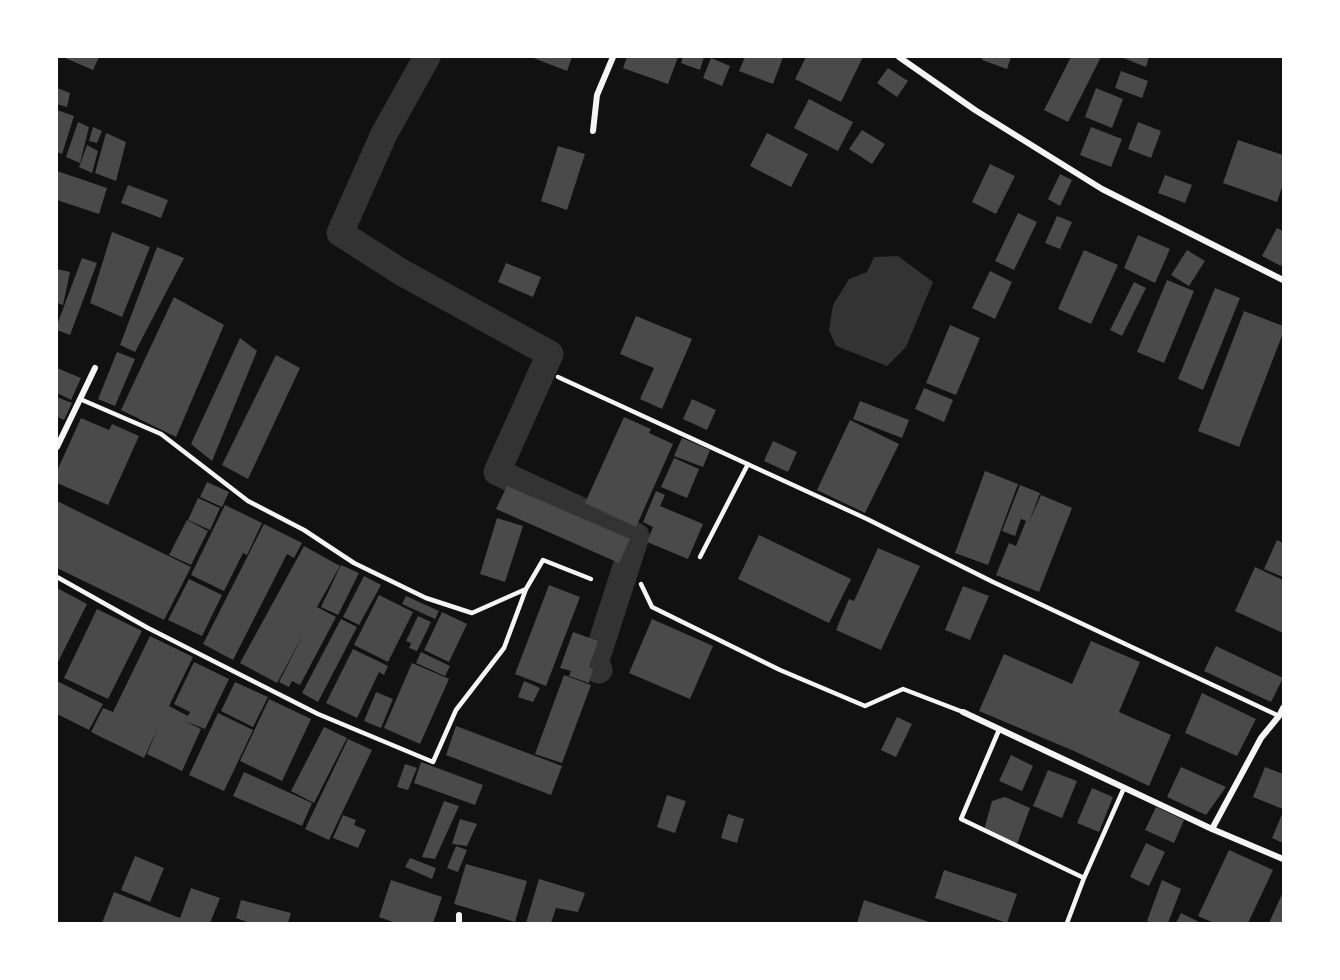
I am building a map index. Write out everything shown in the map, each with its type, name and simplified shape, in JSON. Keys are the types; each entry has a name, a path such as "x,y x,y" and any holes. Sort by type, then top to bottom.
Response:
{"street":[{"path":"593,131 597,95 613,57"},
{"path":"899,57 975,110 1102,189 1283,280"},
{"path":"57,447 95,368"},
{"path":"1212,829 1261,738 1280,716 1283,708"},
{"path":"963,712 1212,829 1283,859"},
{"path":"459,915 459,923"}],"lane":[{"path":"558,377 867,519 993,582 1280,716"},
{"path":"80,399 161,434 248,501 304,530 354,563 426,598 471,613 526,589"},
{"path":"700,557 748,464"},
{"path":"57,577 148,628 318,714 434,762 456,710 504,648 526,589 543,560 591,579"},
{"path":"640,584 652,607 780,670 865,706 903,689 963,712"},
{"path":"999,730 961,819 1084,878"},
{"path":"1067,923 1084,878 1125,788"}],"shaded area":[{"path":"898,256 933,282 906,347 887,366 836,346 829,330 833,305 849,279 867,272 874,257"}],"building":[{"path":"63,57 99,57 93,70"},
{"path":"531,57 572,57 567,71"},
{"path":"627,57 678,57 668,84 623,68"},
{"path":"683,57 704,57 700,70 681,63"},
{"path":"745,57 783,57 773,84 739,71"},
{"path":"806,57 863,57 841,102 795,79"},
{"path":"983,57 1011,57 1007,69 982,60"},
{"path":"1071,57 1101,57 1068,122 1044,110"},
{"path":"1121,57 1149,57 1146,67"},
{"path":"711,58 730,66 722,86 703,78"},
{"path":"888,68 908,81 897,97 877,83"},
{"path":"1121,71 1148,81 1142,98 1115,88"},
{"path":"57,88 70,93 67,107 57,104"},
{"path":"1096,88 1123,99 1112,128 1085,117"},
{"path":"809,99 853,122 838,151 794,128"},
{"path":"57,110 74,116 62,154 57,152"},
{"path":"78,122 89,127 80,163 66,157"},
{"path":"1138,122 1161,131 1151,158 1128,149"},
{"path":"93,127 102,131 97,143 89,141"},
{"path":"1091,127 1122,139 1111,167 1080,155"},
{"path":"862,130 885,144 872,164 849,149"},
{"path":"106,133 126,142 116,181 95,173"},
{"path":"767,133 808,154 791,187 750,166"},
{"path":"1238,140 1283,155 1283,184 1277,202 1223,183"},
{"path":"87,145 98,151 92,173 79,167"},
{"path":"558,146 585,154 567,210 541,201"},
{"path":"990,164 1015,176 996,214 972,202"},
{"path":"57,171 107,188 99,214 57,200"},
{"path":"1060,174 1072,180 1060,206 1048,199"},
{"path":"1165,175 1192,185 1185,203 1158,193"},
{"path":"128,185 168,200 161,218 121,203"},
{"path":"1018,213 1037,222 1014,270 995,261"},
{"path":"1057,216 1072,222 1060,249 1045,243"},
{"path":"1277,228 1283,231 1281,266 1262,256"},
{"path":"112,232 150,247 122,317 90,303"},
{"path":"1138,235 1170,249 1155,283 1124,268"},
{"path":"157,247 184,258 135,352 120,345"},
{"path":"1084,250 1118,265 1091,324 1058,309"},
{"path":"1187,250 1205,261 1189,286 1171,275"},
{"path":"82,258 97,263 70,335 57,330 57,325"},
{"path":"506,263 541,277 533,297 498,282"},
{"path":"57,269 70,272 63,305 57,303"},
{"path":"990,271 1012,282 995,319 972,308"},
{"path":"1167,280 1194,291 1164,363 1137,352"},
{"path":"1134,282 1146,288 1122,336 1110,330"},
{"path":"1215,288 1240,298 1203,390 1178,379"},
{"path":"174,297 224,325 176,437 121,410"},
{"path":"1244,311 1283,326 1283,333 1239,447 1198,431"},
{"path":"636,316 692,339 662,409 640,399 654,368 620,354"},
{"path":"950,325 980,338 956,395 926,383"},
{"path":"240,338 257,351 212,461 191,444"},
{"path":"117,352 135,359 115,406 98,399"},
{"path":"276,355 300,368 248,479 222,465"},
{"path":"57,368 81,378 71,400 57,393"},
{"path":"924,388 953,400 944,422 915,409"},
{"path":"57,397 72,403 64,420 57,417"},
{"path":"692,399 716,410 707,430 683,419"},
{"path":"860,401 909,420 902,438 853,419"},
{"path":"624,417 651,429 649,433 673,444 636,527 585,503"},
{"path":"81,418 109,430 112,424 139,436 108,505 57,483 57,471"},
{"path":"850,420 899,444 865,513 817,490"},
{"path":"682,438 710,450 703,467 674,456"},
{"path":"773,441 797,452 788,472 764,461"},
{"path":"674,458 699,469 687,498 661,487"},
{"path":"985,471 1018,484 988,565 955,553"},
{"path":"207,482 229,492 222,507 200,497"},
{"path":"1020,485 1040,493 1029,522 1041,495 1072,508 1039,592 996,575 1009,543 1016,546 1026,521 1021,519 1015,536 1002,531"},
{"path":"507,486 630,539 619,563 496,509"},
{"path":"656,491 665,495 660,506 703,524 688,559 647,542 653,527 643,522"},
{"path":"198,498 220,508 210,530 188,520"},
{"path":"57,501 191,567 164,620 57,568"},
{"path":"225,505 262,523 247,555 243,553 224,591 191,575"},
{"path":"497,518 523,526 505,582 480,574"},
{"path":"187,520 208,531 191,565 169,555"},
{"path":"264,524 302,543 294,558 287,554 233,660 203,644"},
{"path":"759,535 851,579 829,623 738,579"},
{"path":"1277,540 1283,543 1283,577 1264,569"},
{"path":"304,546 340,566 317,607 336,617 300,685 292,681 289,687 279,682 304,633 277,683 240,663"},
{"path":"878,548 920,566 881,650 836,630 849,599 854,601"},
{"path":"341,565 359,573 338,615 321,607"},
{"path":"1255,567 1283,580 1283,633 1235,611"},
{"path":"364,576 381,585 359,625 343,617"},
{"path":"189,579 222,595 202,636 168,620"},
{"path":"549,585 580,597 546,686 515,674"},
{"path":"963,586 989,596 970,640 945,630"},
{"path":"57,588 87,604 57,664"},
{"path":"379,595 413,612 388,662 354,645"},
{"path":"406,596 439,611 435,619 402,604"},
{"path":"97,609 142,631 108,699 64,678"},
{"path":"442,612 467,624 449,662 424,650"},
{"path":"418,616 431,622 417,651 409,648 411,643 406,641"},
{"path":"341,619 357,627 318,702 302,693"},
{"path":"652,619 713,646 690,699 629,673"},
{"path":"573,632 598,641 589,667 593,669 589,683 569,676 571,671 560,668"},
{"path":"150,636 193,657 169,706 188,716 190,712 174,704 194,662 229,679 205,729 185,721 201,729 182,771 147,754 158,728 144,758 91,732 103,708 113,712"},
{"path":"1091,641 1140,662 1119,712 1171,735 1149,786 979,711 1004,654 1072,684"},
{"path":"1216,646 1283,678 1271,702 1204,671"},
{"path":"353,649 388,666 384,675 379,672 357,718 326,703"},
{"path":"421,652 450,666 445,676 416,663"},
{"path":"412,663 449,679 420,744 384,728"},
{"path":"564,675 591,685 562,763 535,754"},
{"path":"57,681 103,704 89,730 57,714"},
{"path":"524,681 540,688 533,702 518,697"},
{"path":"235,682 268,697 253,727 221,711"},
{"path":"376,692 393,699 381,728 364,721"},
{"path":"1202,693 1256,719 1237,756 1185,733"},
{"path":"269,699 311,719 282,781 240,761"},
{"path":"218,713 253,730 224,791 189,775"},
{"path":"897,717 912,724 896,757 881,750"},
{"path":"456,726 562,766 551,795 446,755"},
{"path":"324,727 347,738 314,803 291,791"},
{"path":"348,739 372,750 329,840 305,829"},
{"path":"1011,755 1033,766 1022,791 999,781"},
{"path":"421,762 483,785 475,805 414,783"},
{"path":"405,764 417,768 408,790 397,787"},
{"path":"1181,767 1226,787 1206,815 1167,797"},
{"path":"1265,767 1283,774 1283,809 1253,797"},
{"path":"1048,770 1077,781 1062,818 1033,806"},
{"path":"244,772 312,803 302,826 233,796"},
{"path":"1092,788 1113,797 1099,832 1077,823"},
{"path":"667,795 686,801 675,833 657,827"},
{"path":"1005,797 1030,808 1017,844 984,830 992,801"},
{"path":"444,801 459,806 435,859 422,857"},
{"path":"1156,807 1184,820 1174,843 1145,830"},
{"path":"1283,812 1283,843 1272,838"},
{"path":"728,814 744,819 737,843 721,838"},
{"path":"343,815 356,820 354,825 366,830 358,848 333,838"},
{"path":"460,819 477,824 467,846 452,844"},
{"path":"1146,843 1165,852 1149,886 1130,877"},
{"path":"456,846 467,850 458,872 447,868"},
{"path":"1229,850 1273,870 1248,923 1214,923 1198,916"},
{"path":"135,856 164,868 150,902 121,890"},
{"path":"410,858 436,868 432,879 405,867"},
{"path":"466,864 527,881 515,922 454,904"},
{"path":"944,870 1017,894 1007,923 935,898"},
{"path":"539,879 585,893 578,912 556,908 551,923 526,923"},
{"path":"391,880 442,897 433,923 396,923 379,917"},
{"path":"1162,880 1181,889 1168,923 1152,923 1147,921"},
{"path":"191,888 220,898 210,923 102,923 114,892 180,918"},
{"path":"1283,892 1283,923 1269,923"},
{"path":"241,900 291,913 288,923 250,923 236,918"},
{"path":"864,900 932,923 857,923"},
{"path":"1181,913 1201,923 1176,923"}],"waterway":[{"path":"427,57 384,134 340,233 401,272 550,354 497,472 636,536 595,663 599,670"}]}
